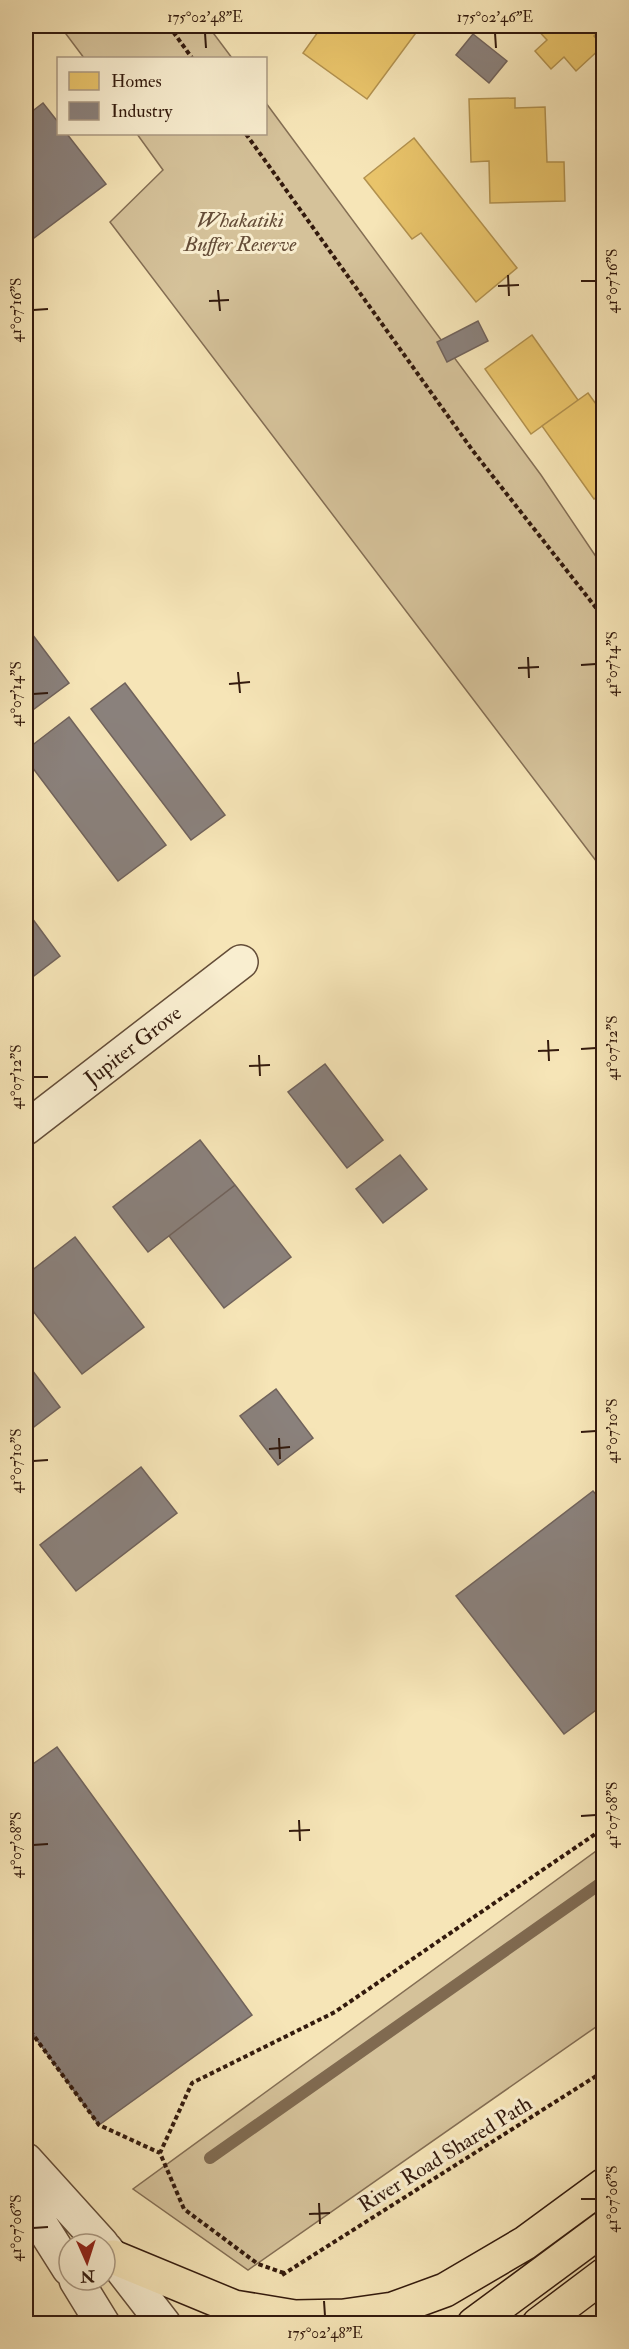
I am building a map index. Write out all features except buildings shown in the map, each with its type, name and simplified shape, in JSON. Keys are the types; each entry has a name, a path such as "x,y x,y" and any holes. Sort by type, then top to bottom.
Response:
{"highway":[{"path":"117,2254 234,2307 295,2317 344,2316 393,2309 445,2290 525,2243 603,2185"},
{"path":"474,2324 603,2228"},
{"path":"539,2324 603,2275"}],"street":[{"name":"Jupiter Grove","path":"26,1128 242,962"},
{"path":"26,2160 91,2232"},
{"path":"26,2201 57,2250"},
{"path":"117,2263 164,2324"},
{"path":"83,2292 103,2324"}],"path":[{"path":"169,26 191,57"},
{"path":"247,135 473,451 603,618"},
{"path":"160,2153 192,2083 335,2012 603,1828"},
{"path":"26,2025 99,2126 160,2153 184,2209 258,2264 284,2273"},
{"name":"River Road Shared Path","path":"234,2307 603,2071"}],"green space":[{"path":"60,26 208,26 231,57 83,57"},
{"name":"Whakatiki Buffer Reserve","path":"267,104 541,475 603,567 603,870 110,222 163,170 138,135 267,135"},
{"path":"603,1846 603,2022 248,2270 133,2189"}],"waterway":[{"path":"210,2158 604,1881"}]}
